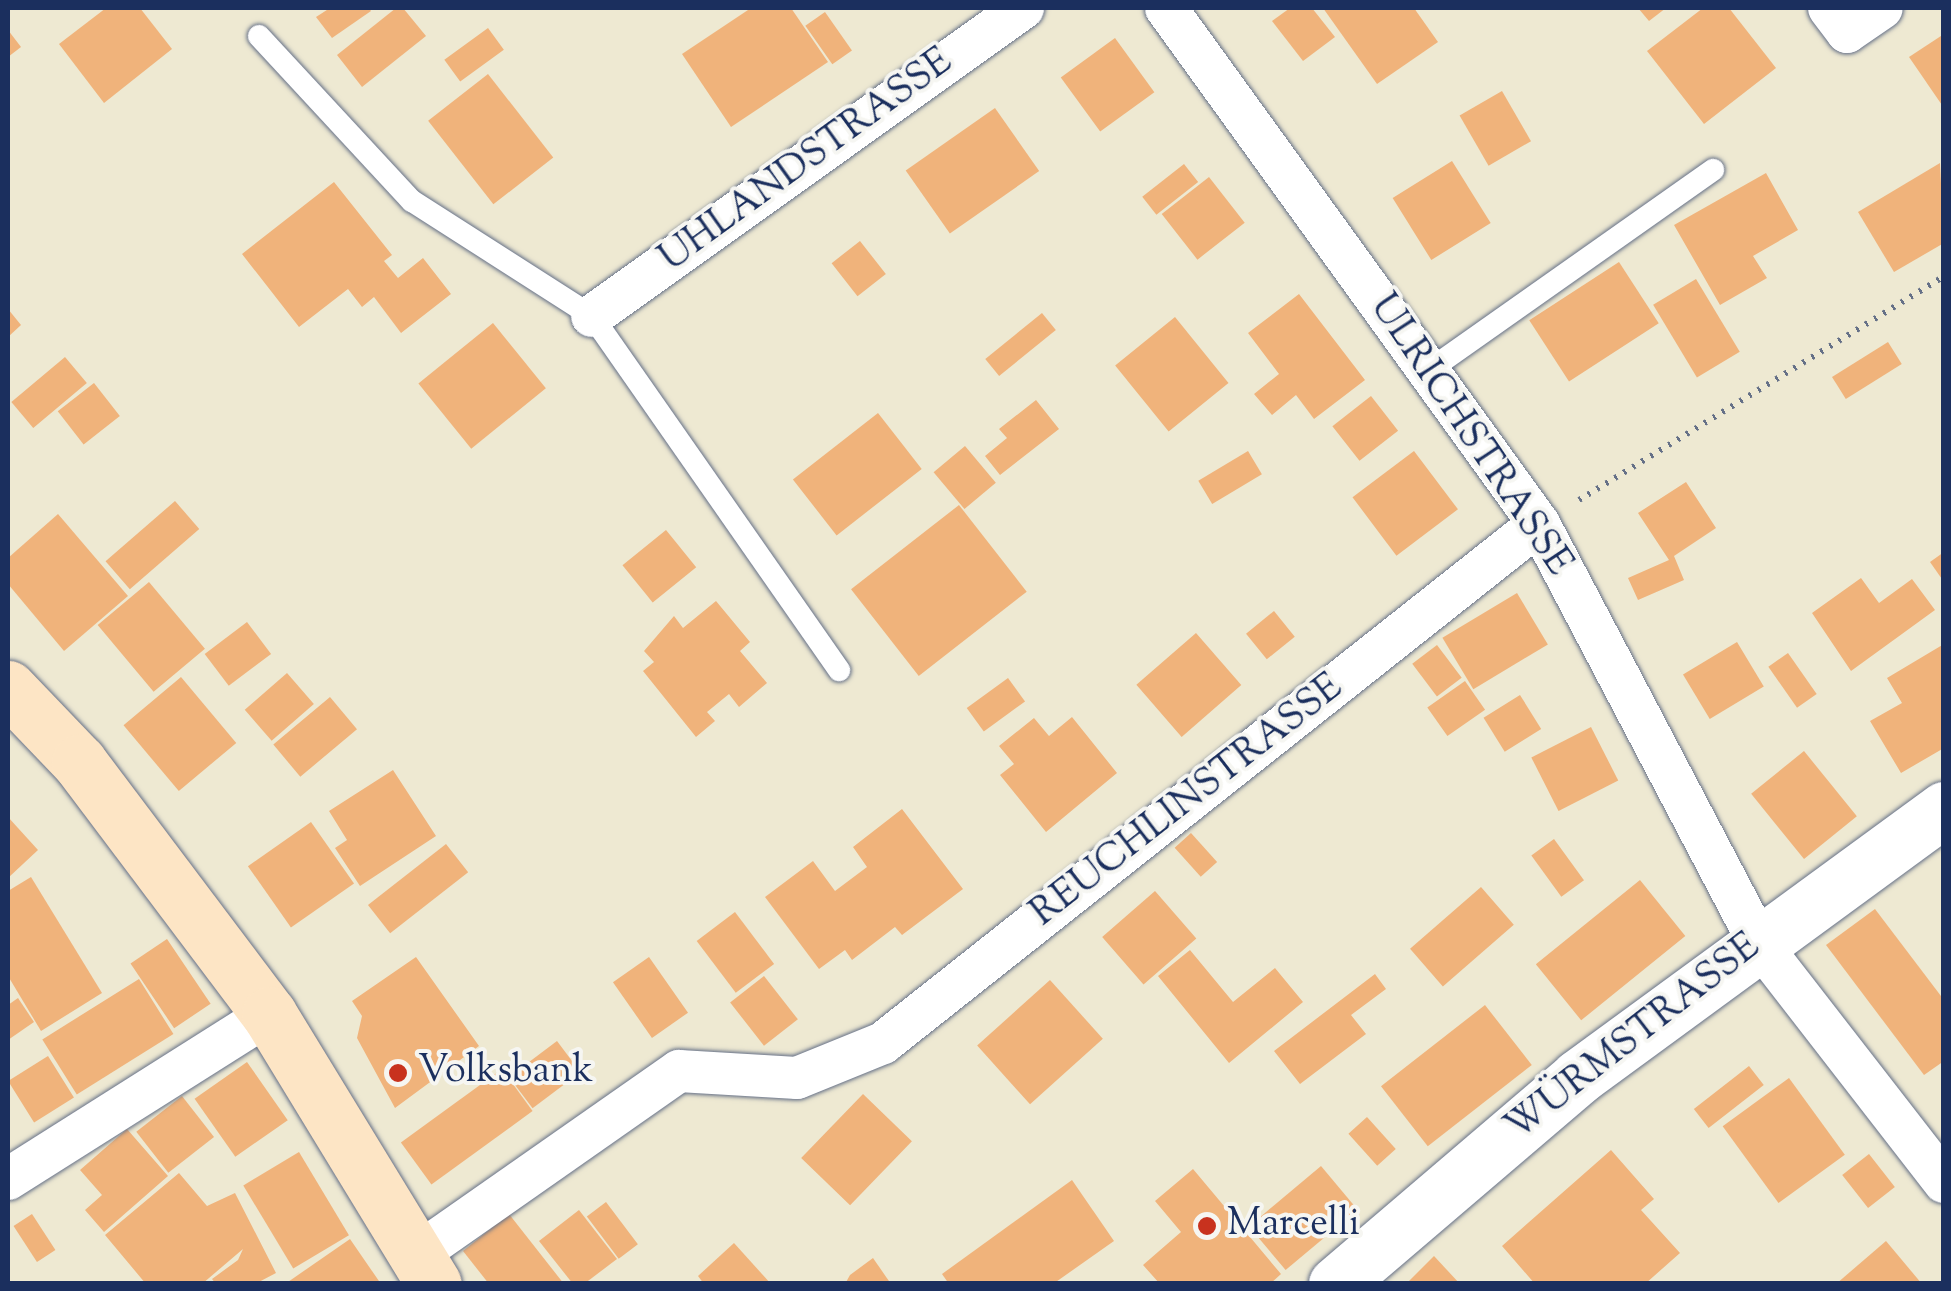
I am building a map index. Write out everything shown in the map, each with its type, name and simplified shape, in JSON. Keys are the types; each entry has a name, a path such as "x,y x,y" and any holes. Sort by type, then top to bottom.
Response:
{"main road":[{"path":"8,688 78,762 269,1014 425,1269"}],"street":[{"name":"UHLANDSTRASSE","path":"592,316 1023,8"},
{"name":"ULRICHSTRASSE","path":"1166,8 1539,524 1758,942 1944,1182"},
{"path":"1828,8 1847,32 1882,8"},
{"name":"REUCHLINSTRASSE","path":"425,1269 679,1071 797,1078 883,1043 1539,524"},
{"name":"WÜRMSTRASSE","path":"1336,1284 1578,1076 1944,810"},
{"path":"8,1179 269,1014"}],"lane":[{"path":"258,36 412,201 592,316 838,670"},
{"path":"1428,371 1713,170"}],"path":[{"path":"1539,524 1944,276"}],"building":[{"path":"106,8 140,8 172,49 104,103 59,44"},
{"path":"330,8 371,11 332,38 316,17"},
{"path":"396,8 403,8 426,36 362,87 337,55"},
{"path":"751,8 791,8 828,62 731,127 682,54"},
{"path":"1290,8 1312,8 1335,37 1303,61 1272,21"},
{"path":"1323,8 1414,8 1438,42 1377,84"},
{"path":"1638,8 1666,8 1649,21"},
{"path":"1703,8 1729,8 1776,68 1704,124 1647,51"},
{"path":"825,12 852,51 832,64 805,26"},
{"path":"488,28 504,50 460,82 444,60"},
{"path":"8,30 21,47 8,57"},
{"path":"1944,34 1944,108 1909,57"},
{"path":"1115,38 1154,92 1100,132 1061,77"},
{"path":"488,74 553,158 493,204 428,121"},
{"path":"1502,91 1531,141 1489,166 1460,116"},
{"path":"995,108 1039,171 950,234 906,171"},
{"path":"1452,161 1491,223 1431,260 1393,198"},
{"path":"1940,163 1944,243 1894,272 1858,212"},
{"path":"1184,164 1198,182 1156,215 1142,197"},
{"path":"1766,173 1798,230 1753,256 1767,278 1720,305 1674,225"},
{"path":"1209,177 1245,223 1197,260 1162,214"},
{"path":"334,182 392,255 384,261 398,278 423,258 451,294 401,333 374,297 362,307 348,289 299,327 242,254"},
{"path":"860,241 886,274 857,296 832,263"},
{"path":"1619,262 1659,323 1569,381 1529,320"},
{"path":"1696,279 1740,352 1697,378 1653,305"},
{"path":"1299,294 1365,380 1314,419 1296,395 1272,415 1254,394 1279,374 1248,333"},
{"path":"8,309 21,325 8,337"},
{"path":"1042,313 1056,330 999,376 985,359"},
{"path":"1175,317 1228,383 1169,432 1115,365"},
{"path":"493,323 546,388 471,449 418,383"},
{"path":"1888,342 1902,364 1846,399 1832,377"},
{"path":"65,357 87,383 33,428 11,402"},
{"path":"94,383 120,416 84,444 58,411"},
{"path":"1371,396 1398,431 1359,461 1332,426"},
{"path":"1036,400 1059,429 1000,475 985,456 1007,438 999,429"},
{"path":"878,413 922,469 837,535 793,479"},
{"path":"965,446 996,483 964,509 934,472"},
{"path":"1248,451 1262,474 1212,504 1198,481"},
{"path":"1414,451 1458,509 1396,556 1353,497"},
{"path":"1686,482 1716,528 1674,556 1684,580 1638,600 1628,578 1669,560 1638,513"},
{"path":"175,501 199,529 130,589 106,561"},
{"path":"959,505 1027,592 919,676 851,589"},
{"path":"58,514 128,596 64,651 8,584 8,558"},
{"path":"666,530 696,567 653,603 622,565"},
{"path":"1944,552 1944,582 1930,562"},
{"path":"1861,578 1879,603 1912,579 1935,610 1851,671 1812,613"},
{"path":"149,582 205,649 154,692 98,625"},
{"path":"1517,593 1548,644 1473,689 1442,638"},
{"path":"716,601 750,642 740,651 767,683 739,707 729,694 707,712 715,721 696,737 643,671 654,662 644,651 674,616 683,628"},
{"path":"1274,611 1295,637 1267,659 1246,634"},
{"path":"247,622 271,654 229,686 205,654"},
{"path":"1196,633 1241,685 1182,737 1136,685"},
{"path":"1737,642 1764,687 1710,719 1683,674"},
{"path":"1944,644 1944,748 1901,773 1870,721 1902,703 1887,678"},
{"path":"1437,645 1462,678 1437,696 1412,664"},
{"path":"1788,653 1817,694 1797,708 1768,667"},
{"path":"287,673 314,704 272,741 245,710"},
{"path":"181,677 236,743 179,791 124,725"},
{"path":"1008,678 1025,701 984,731 967,708"},
{"path":"1465,681 1485,710 1447,736 1427,707"},
{"path":"1520,695 1541,729 1505,752 1484,718"},
{"path":"330,697 357,729 300,777 273,745"},
{"path":"1072,717 1117,773 1046,832 1000,775 1014,764 999,746 1034,718 1049,736"},
{"path":"1591,727 1618,780 1559,811 1531,757"},
{"path":"1804,751 1857,816 1804,859 1751,794"},
{"path":"393,770 436,836 360,886 335,848 347,840 329,811"},
{"path":"902,809 963,889 902,935 895,927 852,960 845,950 819,969 765,897 813,861 835,891 867,867 853,847"},
{"path":"8,817 38,850 8,878"},
{"path":"311,822 354,883 291,928 248,866"},
{"path":"1191,833 1217,862 1201,877 1175,848"},
{"path":"1554,839 1584,880 1561,897 1531,855"},
{"path":"446,844 468,872 390,933 368,905"},
{"path":"31,877 102,993 41,1031 8,976 8,891"},
{"path":"1640,880 1685,936 1581,1020 1536,964"},
{"path":"1481,887 1514,925 1443,986 1410,949"},
{"path":"1155,891 1196,939 1144,984 1102,937"},
{"path":"1875,909 1944,1000 1944,1061 1924,1075 1826,945"},
{"path":"735,912 774,964 736,993 697,941"},
{"path":"167,939 211,1004 174,1028 131,964"},
{"path":"1190,950 1233,1002 1275,968 1303,1002 1229,1063 1158,976"},
{"path":"416,957 479,1046 395,1108 357,1038 362,1016 352,1001"},
{"path":"649,957 688,1013 652,1038 613,982"},
{"path":"1375,974 1386,989 1351,1015 1366,1034 1300,1084 1274,1051"},
{"path":"764,976 798,1019 764,1046 730,1002"},
{"path":"139,979 173,1034 77,1095 42,1039"},
{"path":"1050,980 1103,1039 1030,1104 977,1046"},
{"path":"18,998 34,1022 8,1040 8,1005"},
{"path":"1485,1005 1532,1065 1428,1146 1381,1086"},
{"path":"557,1041 580,1072 533,1108 509,1077"},
{"path":"48,1056 74,1098 34,1122 8,1081"},
{"path":"247,1062 288,1120 235,1157 195,1099"},
{"path":"1749,1066 1764,1085 1709,1128 1694,1109"},
{"path":"502,1069 533,1111 431,1185 401,1142"},
{"path":"1789,1078 1845,1155 1779,1203 1723,1126"},
{"path":"863,1094 912,1141 850,1205 801,1158"},
{"path":"182,1096 214,1137 168,1173 136,1132"},
{"path":"1367,1117 1396,1149 1377,1166 1348,1134"},
{"path":"127,1129 168,1176 104,1232 85,1210 102,1195 80,1170"},
{"path":"1611,1150 1654,1199 1641,1210 1680,1253 1645,1284 1535,1284 1502,1246"},
{"path":"299,1152 349,1235 293,1269 243,1185"},
{"path":"1869,1154 1895,1187 1868,1208 1842,1175"},
{"path":"1321,1166 1358,1210 1286,1270 1249,1226"},
{"name":"Marcelli","path":"1193,1169 1281,1274 1270,1284 1160,1284 1143,1265 1181,1232 1155,1201"},
{"path":"179,1173 207,1206 235,1193 276,1273 255,1284 216,1284 212,1279 238,1260 243,1249 202,1284 146,1284 105,1235"},
{"path":"1072,1180 1114,1241 1053,1284 949,1284 942,1274"},
{"path":"606,1202 638,1244 619,1259 587,1216"},
{"path":"579,1210 617,1259 584,1284 573,1284 539,1241"},
{"path":"32,1214 55,1250 37,1262 14,1226"},
{"path":"509,1214 564,1284 489,1284 463,1251"},
{"path":"350,1239 381,1284 285,1284"},
{"path":"1886,1241 1922,1284 1836,1284"},
{"path":"734,1243 771,1284 704,1284 698,1276"},
{"path":"1434,1256 1460,1284 1406,1284"},
{"path":"873,1258 891,1284 845,1284 850,1275"}],"place":[{"name":"Volksbank","path":"398,1073"},
{"name":"Marcelli","path":"1207,1226"}]}
